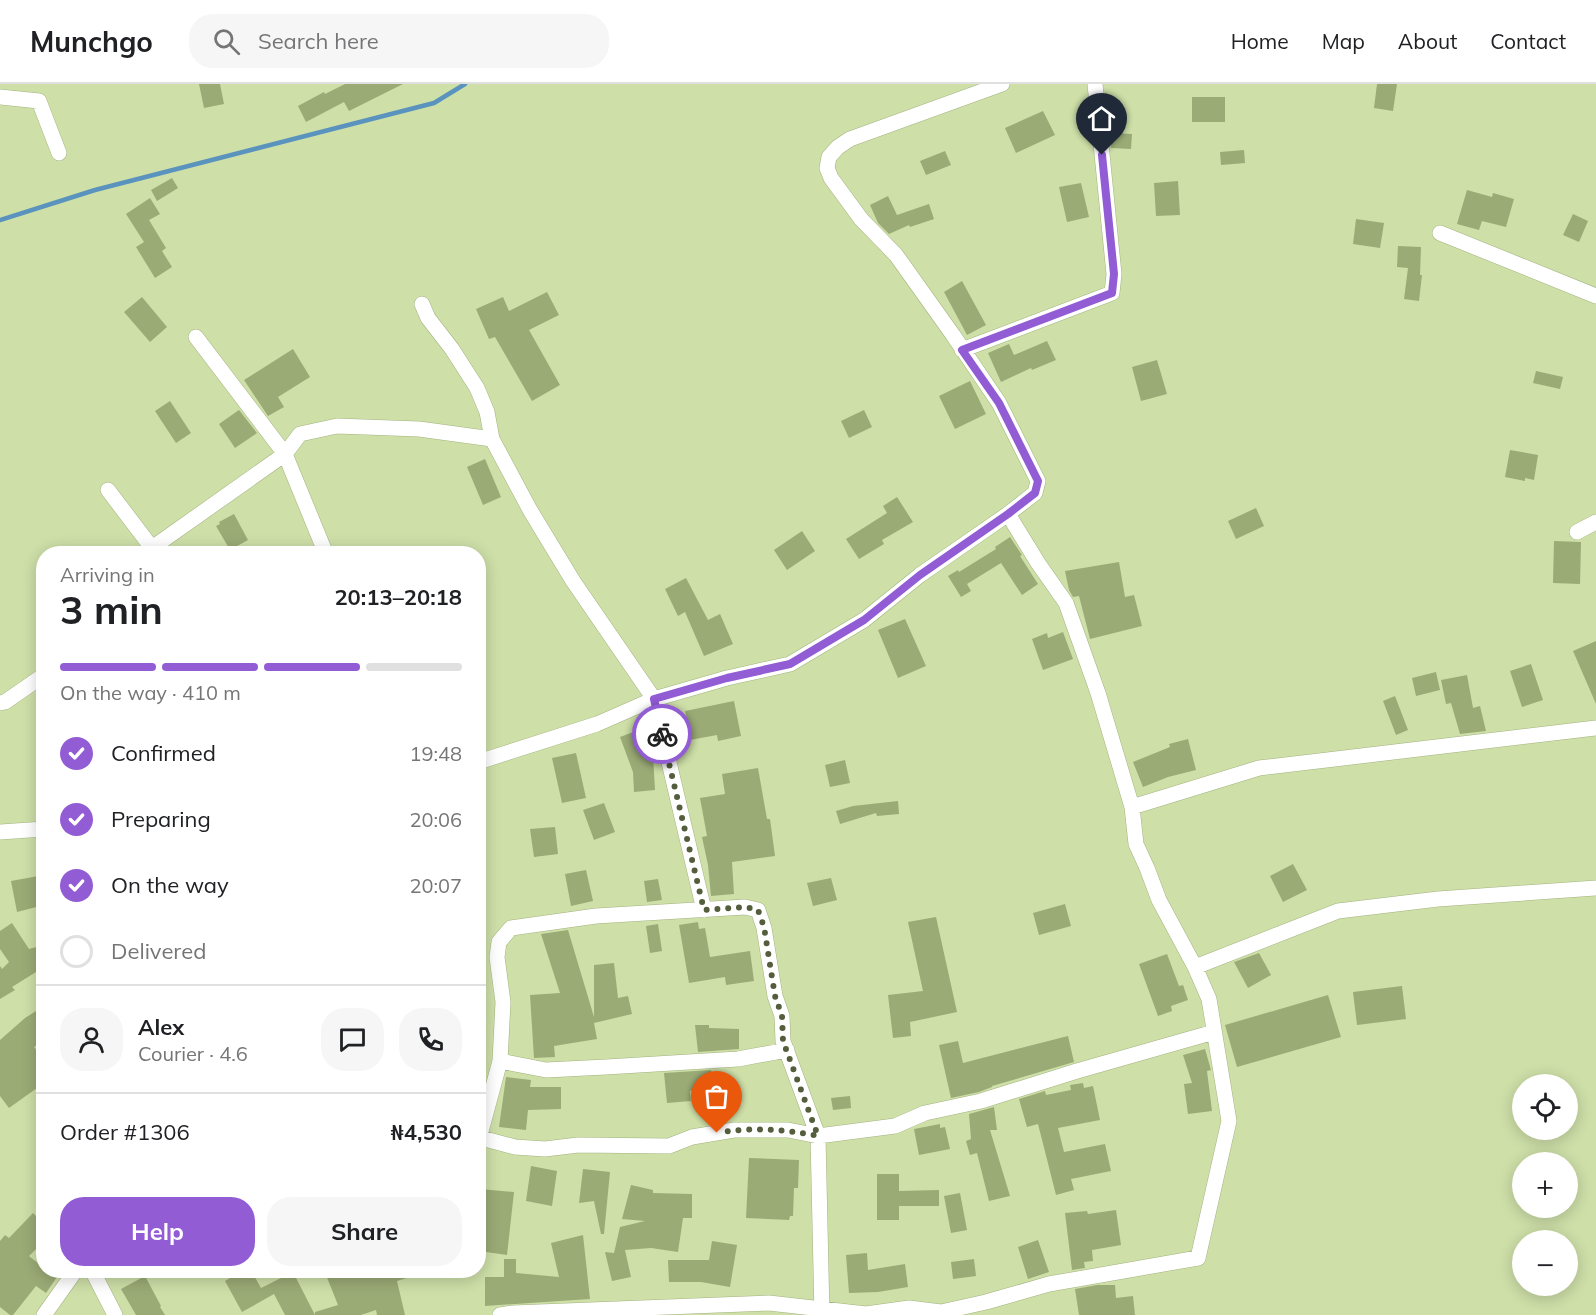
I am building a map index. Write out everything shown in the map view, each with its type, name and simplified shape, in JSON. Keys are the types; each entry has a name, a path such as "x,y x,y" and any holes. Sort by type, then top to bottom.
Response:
{"street":[{"path":"486,759 597,724 654,699 727,678 790,664 864,620 920,575 1035,493 1038,481 999,403 896,255 861,219 831,178 827,168 829,157 838,147 850,140 1002,84"},
{"path":"962,350 1112,293 1114,274 1095,84"},
{"path":"0,97 39,101 59,153"},
{"path":"1440,233 1596,296"},
{"path":"422,304 428,318 452,349 477,388 487,412 492,439 530,510 573,581 654,699 704,910"},
{"path":"196,337 285,454 323,546"},
{"path":"158,546 285,454 300,434 337,426 419,429 492,439"},
{"path":"108,490 147,546"},
{"path":"500,1315 769,1303 822,1312 866,1314 909,1308 941,1312 987,1302 1049,1284 1197,1258 1229,1121 1209,999 1195,967 1158,900 1136,844 1132,807 1098,693 1066,603 1038,564 1008,514"},
{"path":"1577,532 1596,522"},
{"path":"0,703 36,680"},
{"path":"1132,807 1259,768 1596,728"},
{"path":"0,832 36,830"},
{"path":"1195,967 1338,911 1438,899 1596,888"},
{"path":"486,1110 500,1061 503,1002 497,957 499,942 511,928 596,916 745,907 758,910 764,927 775,996 782,1016 783,1041 818,1136 822,1312"},
{"path":"486,1139 515,1147 545,1149 596,1145 669,1146 692,1137 751,1129 788,1130 818,1136 895,1126 925,1113 981,1101 1214,1032"},
{"path":"500,1061 546,1070 738,1059 787,1050"},
{"path":"44,1315 70,1278"},
{"path":"96,1278 115,1315"}],"building":[{"path":"199,84 220,84 224,104 204,108"},
{"path":"345,84 403,84 349,111 344,102 306,122 298,106"},
{"path":"1377,84 1397,84 1393,111 1374,108"},
{"path":"1192,97 1225,97 1225,122 1192,122"},
{"path":"1043,111 1055,135 1016,153 1005,128"},
{"path":"1112,133 1132,134 1131,149 1111,148"},
{"path":"1244,150 1245,163 1221,165 1220,152"},
{"path":"945,151 951,165 926,175 920,161"},
{"path":"172,178 178,188 157,201 151,190"},
{"path":"1178,181 1180,215 1156,216 1154,183"},
{"path":"1081,183 1089,217 1067,222 1059,187"},
{"path":"1467,190 1492,197 1493,193 1514,199 1506,227 1482,221 1479,230 1457,224"},
{"path":"888,196 897,215 929,204 934,219 910,227 909,225 889,234 878,223 870,205"},
{"path":"150,198 160,214 149,220 166,248 162,251 172,267 155,278 136,247 144,242 126,214"},
{"path":"1573,214 1588,221 1579,242 1563,235"},
{"path":"1356,219 1384,223 1380,248 1353,244"},
{"path":"1398,246 1421,247 1420,275 1422,275 1419,301 1404,299 1408,268 1397,267"},
{"path":"962,281 986,325 967,335 944,292"},
{"path":"547,292 559,315 529,330 560,385 532,401 495,337 489,339 476,309 503,297 509,311"},
{"path":"142,297 167,327 150,342 124,312"},
{"path":"1047,341 1056,360 1032,370 1031,368 1001,382 988,353 1009,344 1014,355"},
{"path":"293,349 310,377 278,397 284,407 268,416 244,380"},
{"path":"1157,360 1167,394 1141,401 1132,367"},
{"path":"1536,371 1563,377 1560,389 1533,383"},
{"path":"970,381 986,414 955,429 939,396"},
{"path":"170,401 191,433 176,443 155,411"},
{"path":"239,410 257,433 235,448 219,424"},
{"path":"864,410 872,427 849,438 841,421"},
{"path":"1510,450 1538,455 1534,480 1525,478 1525,481 1505,477"},
{"path":"485,459 501,497 483,505 467,467"},
{"path":"897,497 913,522 882,540 884,544 859,559 846,539 887,513 883,506"},
{"path":"1256,508 1264,526 1236,539 1228,521"},
{"path":"234,514 248,540 237,546 228,546 216,526 220,524 219,522"},
{"path":"802,531 815,551 787,570 774,550"},
{"path":"1010,537 1038,584 1022,595 1001,563 967,584 971,591 961,597 948,576 958,570 959,572 996,549 995,547"},
{"path":"1554,541 1581,542 1580,584 1553,583"},
{"path":"1119,562 1125,597 1134,595 1142,626 1090,639 1079,596 1073,597 1069,590 1065,571"},
{"path":"686,578 708,620 720,614 733,644 704,656 685,612 678,616 665,589"},
{"path":"905,619 926,666 898,678 878,630"},
{"path":"1063,632 1073,659 1043,670 1032,639 1047,633 1048,638"},
{"path":"1596,641 1596,704 1573,651"},
{"path":"1531,664 1543,700 1522,707 1510,671"},
{"path":"1436,672 1440,690 1416,696 1412,678"},
{"path":"1467,675 1473,708 1480,706 1486,731 1460,734 1451,703 1446,704 1441,680"},
{"path":"1395,696 1408,730 1396,735 1383,701"},
{"path":"734,701 741,736 718,741 717,735 690,740 685,711"},
{"path":"644,728 653,755 655,790 634,792 633,772 620,737"},
{"path":"1188,739 1196,770 1168,777 1143,787 1133,762 1170,747 1169,744"},
{"path":"576,753 586,798 562,803 552,758"},
{"path":"845,760 850,783 830,787 825,765"},
{"path":"758,768 767,819 770,819 775,856 732,862 734,894 711,896 702,837 707,836 700,798 725,794 722,774"},
{"path":"898,801 899,814 877,816 876,813 840,824 836,811 853,806"},
{"path":"604,803 615,832 594,840 583,810"},
{"path":"555,827 558,854 534,857 530,829"},
{"path":"1293,864 1307,890 1283,902 1270,876"},
{"path":"586,870 593,901 571,906 565,874"},
{"path":"36,876 36,907 17,912 11,881"},
{"path":"831,878 837,900 813,906 807,883"},
{"path":"658,879 662,900 647,902 644,881"},
{"path":"1065,904 1071,926 1039,935 1033,913"},
{"path":"936,917 957,1012 910,1022 911,1036 893,1038 888,995 923,991 908,922"},
{"path":"698,922 699,929 705,928 710,957 750,951 754,981 726,985 725,977 689,983 679,925"},
{"path":"12,923 29,949 36,947 36,972 12,987 15,990 0,999 0,966 2,969 9,962 0,949 0,931"},
{"path":"658,924 662,951 650,953 646,926"},
{"path":"568,930 594,1017 594,965 614,963 618,998 628,996 632,1014 594,1023 597,1039 554,1046 555,1057 534,1058 530,995 560,993 541,934"},
{"path":"1259,953 1271,975 1248,988 1234,962"},
{"path":"1167,954 1179,986 1183,985 1188,1000 1171,1006 1172,1011 1158,1016 1139,964"},
{"path":"1402,986 1406,1019 1357,1025 1353,992"},
{"path":"1328,995 1341,1037 1237,1067 1225,1025"},
{"path":"36,1011 36,1046 34,1047 36,1049 36,1089 9,1108 0,1096 0,1040"},
{"path":"695,1025 739,1029 739,1049 698,1052"},
{"path":"1068,1036 1074,1062 992,1086 979,1092 951,1098 939,1045 958,1041 963,1063"},
{"path":"1205,1049 1211,1070 1207,1071 1212,1111 1188,1114 1184,1084 1192,1083 1183,1055"},
{"path":"711,1070 714,1089 690,1091 691,1101 667,1103 664,1073"},
{"path":"506,1077 531,1080 530,1087 561,1087 561,1109 528,1110 526,1130 499,1127"},
{"path":"1083,1083 1084,1088 1093,1086 1100,1120 1058,1128 1064,1152 1105,1144 1111,1171 1071,1179 1074,1190 1056,1195 1038,1124 1027,1127 1019,1099 1045,1091 1046,1095 1071,1090 1070,1085"},
{"path":"850,1096 851,1108 833,1110 831,1098"},
{"path":"994,1107 997,1130 990,1130 1010,1196 989,1201 977,1153 970,1155 966,1141 971,1139 969,1114"},
{"path":"940,1124 940,1128 945,1127 950,1149 919,1155 914,1129"},
{"path":"749,1158 799,1160 798,1188 794,1188 793,1216 790,1216 789,1220 746,1218"},
{"path":"531,1166 557,1171 552,1206 526,1201"},
{"path":"583,1169 610,1172 604,1234 601,1234 594,1201 579,1203"},
{"path":"877,1174 899,1174 899,1191 939,1190 939,1206 899,1206 899,1220 877,1220"},
{"path":"631,1185 653,1190 653,1193 692,1194 692,1218 683,1218 678,1252 651,1248 625,1250 631,1277 612,1281 605,1252 614,1253 620,1227 645,1221 622,1219"},
{"path":"486,1190 514,1192 507,1255 486,1252"},
{"path":"960,1193 967,1230 951,1233 944,1196"},
{"path":"1116,1210 1121,1245 1092,1250 1093,1261 1084,1262 1085,1268 1072,1270 1065,1213 1087,1211 1088,1214"},
{"path":"33,1213 36,1216 36,1249 29,1256 36,1262 36,1278 56,1278 46,1293 36,1286 13,1315 0,1307 0,1241 5,1235 9,1238"},
{"path":"583,1235 590,1299 485,1306 485,1278 504,1277 504,1259 516,1259 516,1273 559,1277 551,1243"},
{"path":"1038,1240 1049,1272 1028,1279 1018,1247"},
{"path":"712,1241 737,1245 730,1287 701,1282 669,1282 668,1260 709,1260"},
{"path":"867,1253 868,1270 905,1264 908,1287 878,1292 849,1293 846,1255"},
{"path":"974,1259 976,1276 953,1279 951,1262"},
{"path":"141,1278 146,1278 165,1315 136,1315 121,1289"},
{"path":"230,1278 255,1278 261,1288 281,1278 296,1278 315,1315 285,1315 274,1294 242,1312 225,1281"},
{"path":"327,1278 406,1278 397,1281 405,1315 377,1315 376,1310 361,1315 315,1315 315,1312 338,1305"},
{"path":"1115,1285 1116,1298 1133,1296 1135,1315 1079,1315 1075,1289"}],"waterway":[{"path":"0,220 95,190 434,103 465,84"}],"way so far":[{"path":"662,734 704,910 745,907 758,910 764,927 775,996 782,1016 783,1041 818,1136 788,1130 751,1129 717,1133"}],"route":[{"path":"662,734 654,699 727,678 790,664 864,620 920,575 1035,493 1038,481 999,403 962,350 1112,293 1114,274 1102,155"}]}
